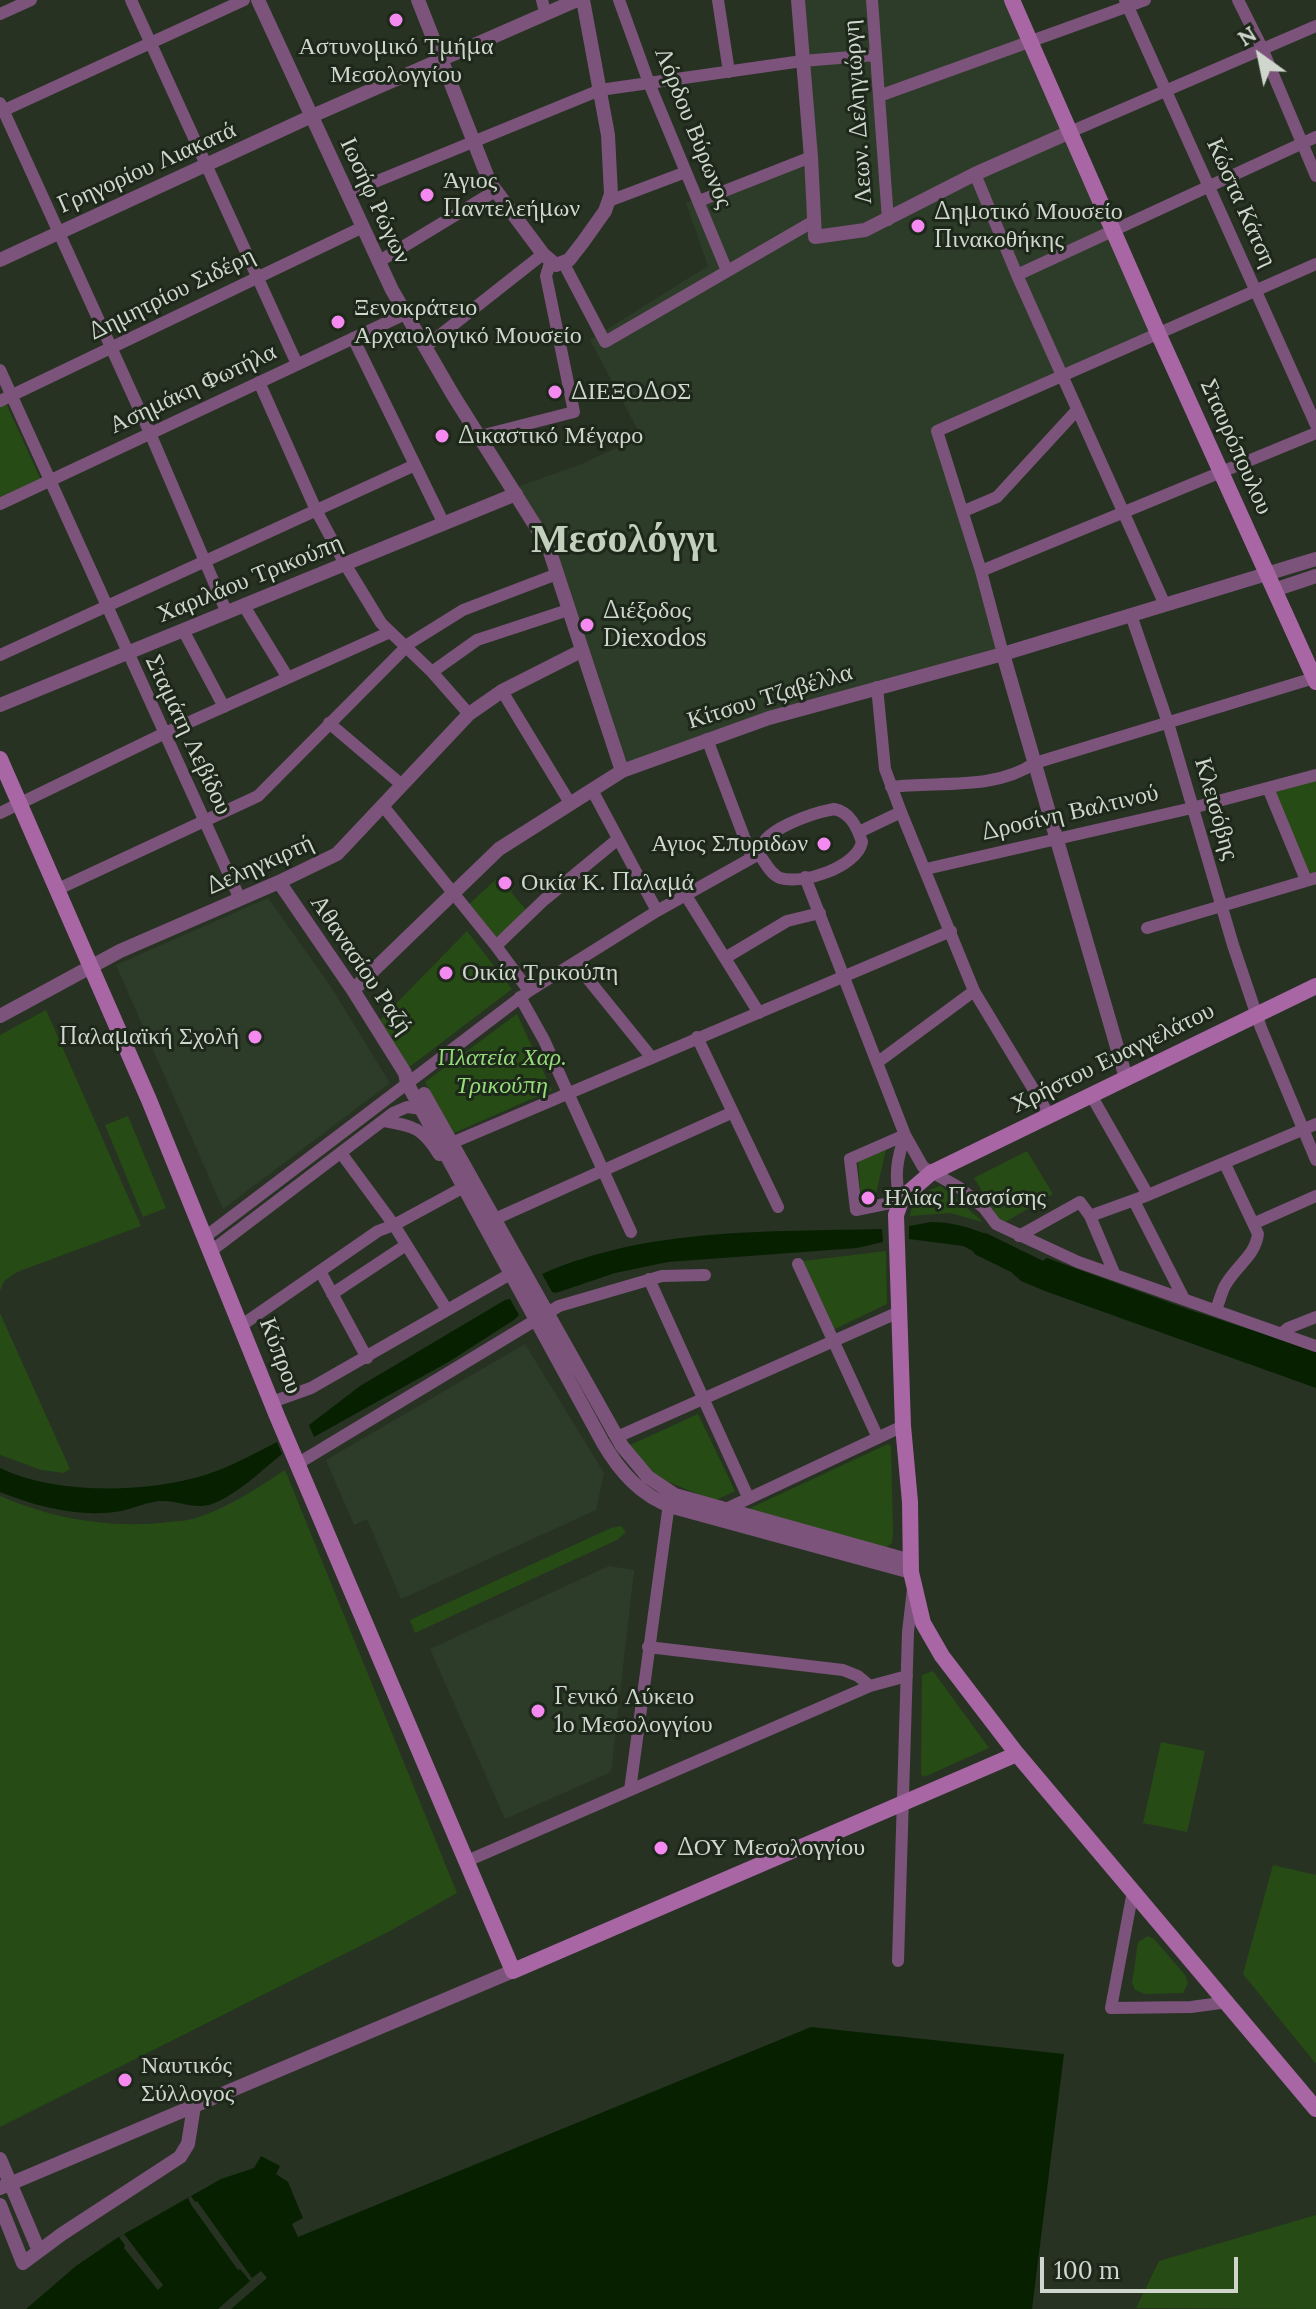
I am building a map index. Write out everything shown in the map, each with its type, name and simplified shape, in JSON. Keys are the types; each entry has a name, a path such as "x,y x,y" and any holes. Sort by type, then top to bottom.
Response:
{"main road":[{"name":"Σταυρόπουλου","path":"1012,0 1315,680"},
{"name":"Κύπρου","path":"0,759 91,967 242,1325 297,1464 513,1971"},
{"name":"Χρήστου Ευαγγελάτου","path":"898,1208 931,1173 1316,986"},
{"path":"898,1208 903,1426 912,1573 919,1612 933,1641 1017,1754 1316,2109"},
{"path":"513,1971 1017,1754"}],"street":[{"path":"0,14 31,0"},
{"path":"131,0 297,364"},
{"path":"227,613 150,433 1,108 244,0"},
{"name":"Ιωσήφ Ρώγων","path":"258,0 378,262 405,314 543,537 622,771"},
{"path":"418,0 495,191 552,260 605,342 814,221"},
{"path":"425,347 590,233 609,201 608,135 580,0"},
{"name":"Γρηγορίου Λιακατά","path":"0,260 442,58 543,6 580,0"},
{"name":"Λόρδου Βύρωνος","path":"619,0 649,83 727,271"},
{"path":"718,0 729,72"},
{"path":"798,0 815,237 865,230 975,174 1316,26"},
{"path":"879,96 1127,3 1145,0"},
{"path":"1238,0 1262,48 1316,176"},
{"name":"Λεων. Δεληγιώργη","path":"876,1 876,55 888,220"},
{"name":"Κώστα Κάτση","path":"1127,3 1316,425"},
{"path":"348,193 600,90 802,61 876,55"},
{"path":"1017,275 1316,137"},
{"path":"699,201 811,157"},
{"path":"609,201 686,172"},
{"path":"975,174 1165,605"},
{"path":"378,262 495,191"},
{"name":"Δημητρίου Σιδέρη","path":"6,398 363,227"},
{"path":"480,436 574,412 546,276 552,260"},
{"path":"1126,1078 964,511 937,431 1316,264"},
{"name":"Ασημάκη Φωτήλα","path":"0,504 405,314"},
{"path":"353,338 444,524"},
{"name":"Σταμάτη Λεβίδου","path":"0,370 6,398 50,480 240,899"},
{"path":"259,382 316,510 381,623 432,672 469,714"},
{"path":"964,511 997,497 1077,410"},
{"path":"981,571 1316,433"},
{"path":"0,655 415,465"},
{"name":"Χαριλάου Τρικούπη","path":"0,705 516,494"},
{"name":"Κίτσου Τζαβέλλα","path":"353,990 504,845 622,771 707,739 877,687 1003,654 1316,559"},
{"path":"56,890 258,796 406,648 463,610 557,574"},
{"path":"1274,590 1316,576"},
{"path":"244,606 288,678"},
{"path":"432,672 471,643 568,610"},
{"name":"Κλεισόβης","path":"1131,615 1168,723 1221,906 1257,1015 1310,1127 1316,1160"},
{"path":"183,630 224,707"},
{"path":"0,813 163,734 390,632"},
{"name":"Δεληγκιρτή","path":"0,1016 120,951 279,882 339,852 469,714 502,691 581,651"},
{"path":"891,787 998,780 1035,763 1315,680"},
{"path":"877,687 885,769 901,812 974,991 1049,1115"},
{"path":"502,691 570,803"},
{"path":"329,723 402,785"},
{"path":"208,1244 408,1078 525,994 685,894 756,856 769,835 831,809 847,814 859,832 862,844 855,858 836,869 805,877 778,877 756,856 707,739"},
{"name":"Δροσίνη Βαλτινού","path":"926,869 1192,808 1316,775"},
{"path":"1147,928 1311,879 1268,788"},
{"path":"592,790 657,911"},
{"path":"383,806 496,946 525,994 631,1232"},
{"path":"859,832 901,812"},
{"path":"496,946 544,900 618,839"},
{"path":"805,877 905,1135 918,1160 931,1173 960,1188 984,1208 996,1224 1019,1236 1115,1275 1316,1346"},
{"name":"Αθανασίου Ραζή","path":"279,882 353,990 408,1078"},
{"path":"685,894 759,1013"},
{"path":"725,958 787,921 820,913"},
{"path":"454,1142 951,931"},
{"path":"575,963 652,1058"},
{"path":"878,1062 974,991"},
{"path":"697,1037 778,1207"},
{"path":"408,1078 461,1189"},
{"path":"408,1078 454,1142 495,1219 516,1271"},
{"path":"1091,1095 1148,1195"},
{"path":"208,1244 401,1108 422,1109"},
{"path":"495,1219 731,1113"},
{"path":"384,1121 413,1126 437,1151 516,1271 617,1437 644,1473 670,1500 724,1510 912,1573"},
{"path":"1090,1216 1134,1201 1310,1127"},
{"path":"905,1135 897,1161 898,1208 856,1210 850,1159 905,1135"},
{"path":"341,1153 394,1225 447,1310"},
{"path":"1216,1309 1225,1284 1257,1245 1258,1234 1225,1164"},
{"path":"242,1325 378,1231 461,1189"},
{"path":"1255,1223 1316,1196"},
{"path":"1134,1201 1183,1297"},
{"path":"1019,1236 1080,1202 1090,1216 1115,1275"},
{"path":"332,1294 406,1245"},
{"path":"798,1264 878,1438"},
{"path":"320,1271 367,1358"},
{"path":"272,1402 311,1388 367,1358 516,1271"},
{"path":"297,1464 570,1301 662,1276 705,1275"},
{"path":"649,1279 748,1497"},
{"path":"617,1437 899,1312"},
{"path":"542,1315 619,1467 639,1489 912,1573"},
{"path":"1282,1333 1316,1317"},
{"path":"724,1510 903,1426"},
{"path":"630,1790 670,1500"},
{"path":"898,1961 912,1573"},
{"path":"648,1647 843,1670 858,1676 870,1686"},
{"path":"467,1861 870,1686 907,1676"},
{"path":"1133,1891 1111,2008 1191,2007 1228,2002"},
{"path":"5,2186 513,1971"},
{"path":"0,2205 23,2263 180,2157 188,2144 194,2106"},
{"path":"0,2159 5,2186 39,2251"}],"shaded area":[{"path":"793,0 1017,0 1163,336 943,434 1007,656 775,720 621,775 545,548 511,489 582,464 641,436 590,340 708,266 686,203 803,156"},
{"name":"Παλαμαϊκή Σχολή","path":"268,898 331,987 390,1083 223,1209 116,965"},
{"path":"931,1222 954,1224 987,1235 1019,1250 1017,1254 1023,1262 1029,1257 1034,1262 1027,1269 1014,1258 1008,1269 963,1246 909,1239 909,1226"},
{"path":"882,1229 883,1242 857,1248 668,1262 615,1273 556,1293 552,1292 542,1274 583,1259 666,1240 752,1232"},
{"path":"1047,1258 1187,1309 1316,1351 1316,1388 1045,1291 1021,1281 1010,1271 1015,1267 1025,1273"},
{"path":"510,1299 519,1315 514,1320 450,1361 314,1437 309,1425 360,1386"},
{"path":"525,1344 604,1473 596,1510 401,1599 367,1519 354,1525 326,1460"},
{"path":"277,1442 282,1454 240,1488 222,1500 205,1506 158,1501 106,1513 75,1512 0,1492 0,1468 47,1483 129,1488 182,1481 214,1472"},
{"name":"Γενικό Λύκειο 1ο Μεσολογγίου","path":"609,1566 634,1570 611,1772 505,1819 430,1649"},
{"path":"811,2027 1064,2054 1032,2309 26,2309 76,2266 117,2238 221,2179 254,2168 261,2156 280,2166 276,2174 288,2182 303,2218 292,2224 298,2237"}],"green space":[{"path":"6,403 41,480 0,499 0,406"},
{"path":"1316,775 1316,878 1306,880 1268,788"},
{"path":"502,874 515,887 511,892 527,911 494,939 468,905"},
{"path":"467,931 512,989 408,1068 378,1022"},
{"path":"46,1010 141,1226 17,1272 4,1281 0,1291 0,1035"},
{"name":"Πλατεία Χαρ. Τρικούπη","path":"517,1014 552,1090 454,1133 425,1082"},
{"path":"128,1116 166,1208 143,1217 105,1125"},
{"path":"886,1149 874,1203 861,1205 858,1161"},
{"path":"1027,1151 1053,1194 1002,1224 974,1178"},
{"path":"941,1186 982,1222 950,1213 910,1216 921,1196"},
{"path":"886,1251 887,1304 833,1330 803,1261"},
{"path":"0,1313 70,1469 64,1473 41,1470 0,1455"},
{"path":"698,1414 735,1491 714,1501 657,1477 630,1445"},
{"path":"888,1444 891,1446 893,1533 892,1543 884,1549 746,1510"},
{"path":"285,1470 457,1893 390,1931 0,2127 0,1496 41,1511 82,1520 125,1524 180,1521 222,1508"},
{"path":"621,1526 626,1532 617,1540 415,1633 410,1620"},
{"path":"933,1671 989,1748 924,1777 921,1774 922,1675"},
{"path":"1161,1742 1205,1751 1187,1832 1143,1823"},
{"path":"1273,1865 1316,1875 1316,2064 1243,1974"},
{"path":"1148,1936 1185,1975 1188,1983 1183,1993 1145,1994 1135,1990 1132,1983 1138,1942"},
{"path":"1316,2215 1316,2309 1136,2308 1159,2261"}],"pier":[{"path":"191,2196 252,2278 261,2271 267,2278 231,2309 218,2309 250,2281 238,2270 192,2206 188,2198"},
{"path":"124,2234 163,2285 158,2290 124,2248 119,2237"}],"waterway":[{"path":"983,1245 1061,1283"}],"place":[{"name":"Αστυνομικό Τμήμα Μεσολογγίου","path":"396,20"},
{"name":"Άγιος Παντελεήμων","path":"427,195"},
{"name":"Δημοτικό Μουσείο Πινακοθήκης","path":"918,226"},
{"name":"Ξενοκράτειο Αρχαιολογικό Μουσείο","path":"338,322"},
{"name":"ΔΙΕΞΟΔΟΣ","path":"555,392"},
{"name":"Δικαστικό Μέγαρο","path":"442,436"},
{"name":"Διέξοδος Diexodos","path":"587,625"},
{"name":"Αγιος Σπυριδων","path":"824,844"},
{"name":"Οικία Κ. Παλαμά","path":"505,883"},
{"name":"Οικία Τρικούπη","path":"446,973"},
{"name":"Παλαμαϊκή Σχολή","path":"255,1037"},
{"name":"Ηλίας Πασσίσης","path":"868,1198"},
{"name":"Γενικό Λύκειο 1ο Μεσολογγίου","path":"538,1711"},
{"name":"ΔΟΥ Μεσολογγίου","path":"661,1848"},
{"name":"Ναυτικός Σύλλογος","path":"125,2080"}],"district":[{"name":"Μεσολόγγι","path":"624,541"}]}
